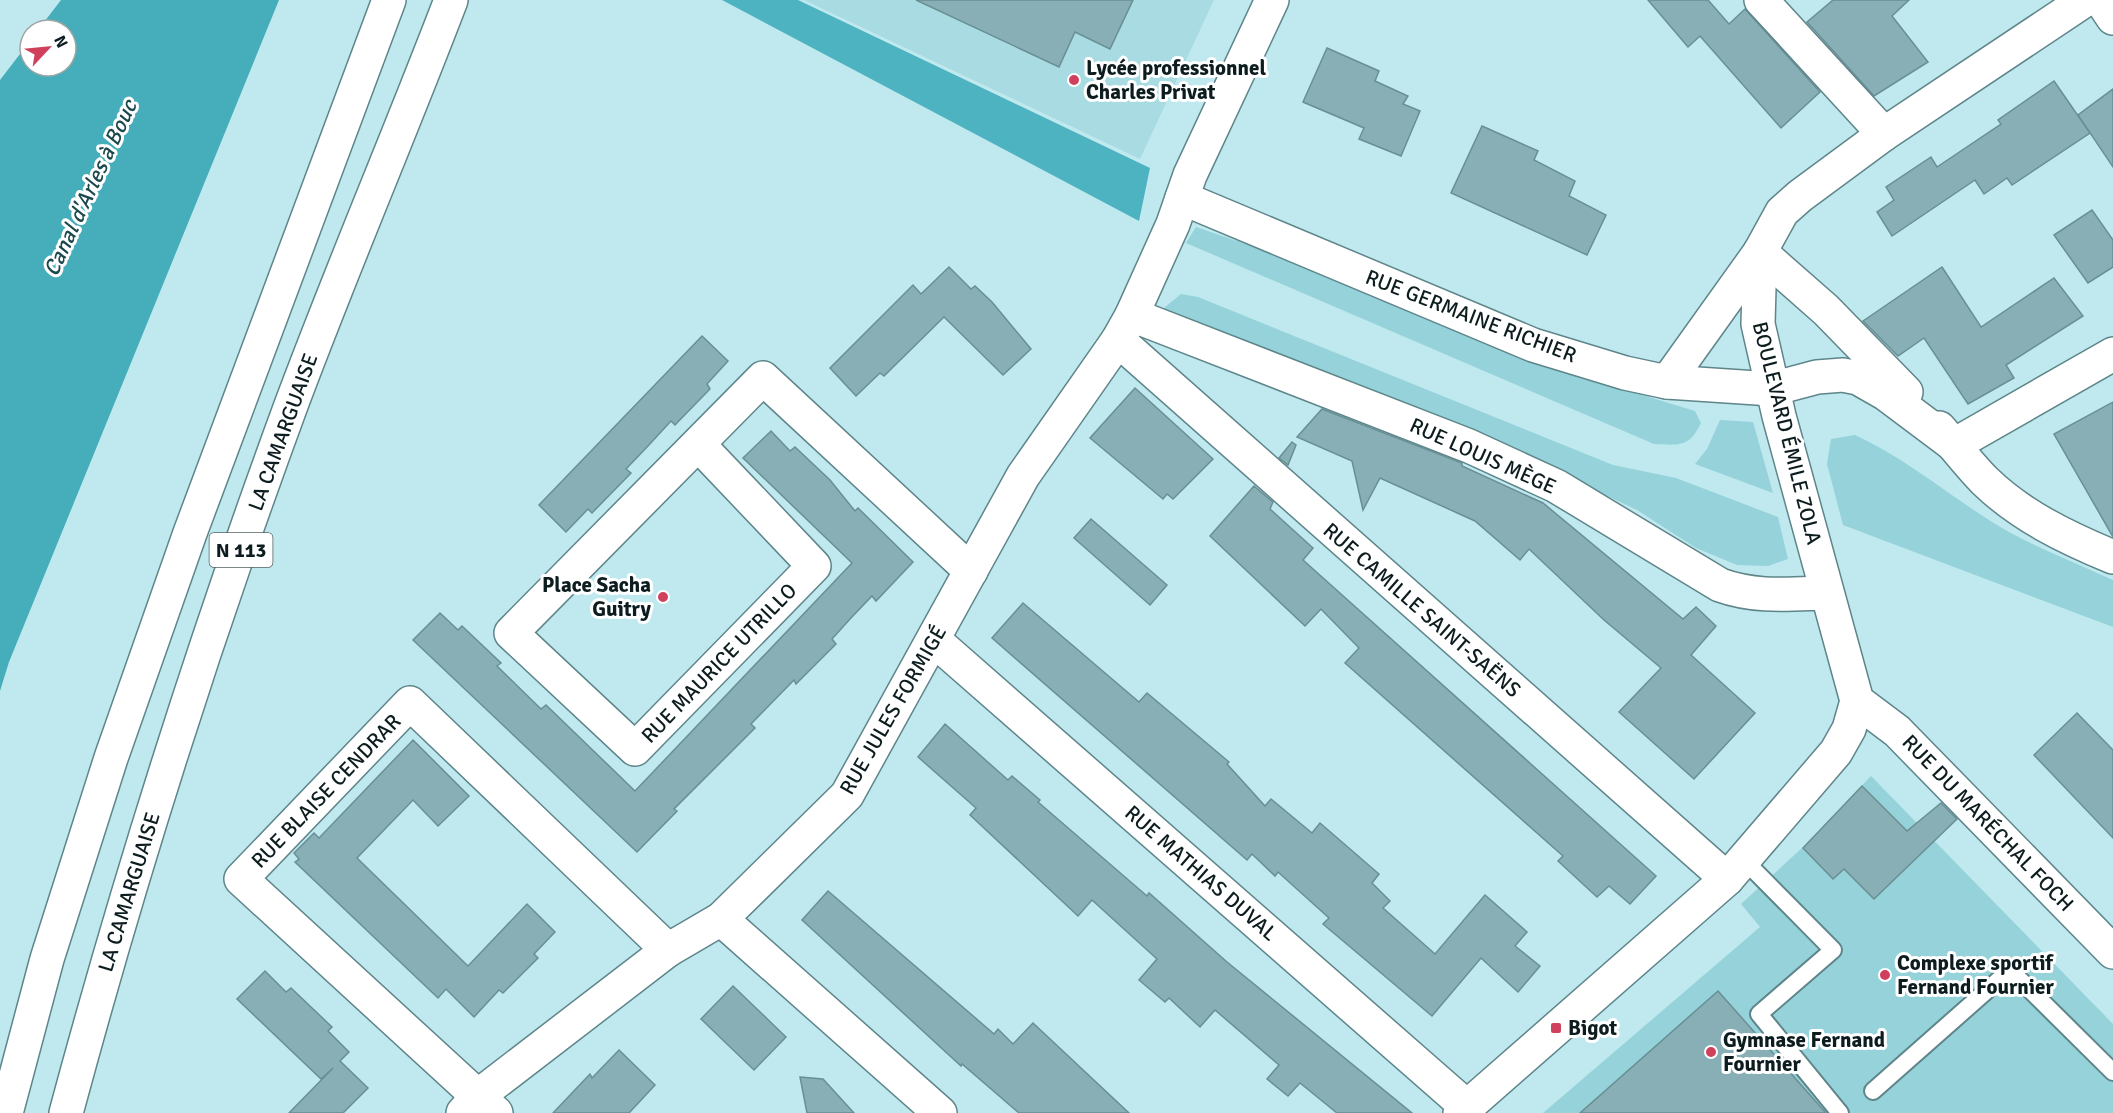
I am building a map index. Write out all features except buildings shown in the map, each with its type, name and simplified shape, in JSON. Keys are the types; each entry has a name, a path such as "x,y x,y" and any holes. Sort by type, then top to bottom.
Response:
{"main road":[{"name":"N 113","path":"6,1113 47,958 111,758 190,533 389,0"},
{"name":"LA CAMARGUAISE","path":"66,1113 105,967 198,672 291,406 452,0"},
{"name":"RUE JULES FORMIGÉ","path":"479,1107 668,950 721,919 847,795 1023,476 1125,327 1272,0"},
{"path":"1761,0 1884,134"},
{"name":"BOULEVARD ÉMILE ZOLA","path":"1857,701 1772,389 1758,324 1760,252 1782,212 1800,196 1884,134 2085,0"},
{"path":"2101,0 2113,18"},
{"name":"RUE GERMAINE RICHIER","path":"1178,211 1533,345 1667,382 1772,389 1817,377 1843,375 1858,378 1886,394 1954,445"},
{"path":"1667,382 1760,252 1826,310 1917,402 1985,481 2005,498 2055,532 2113,557"},
{"name":"RUE LOUIS MÈGE","path":"1125,327 1469,446 1556,486 1720,585 1743,594 1761,596 1827,593"},
{"name":"RUE CAMILLE SAINT-SAËNS","path":"1125,327 1735,869"},
{"path":"1954,445 2113,354"},
{"name":"RUE MAURICE UTRILLO","path":"698,444 814,566 635,749 511,633 763,378 971,571"},
{"name":"RUE MATHIAS DUVAL","path":"934,640 1463,1110"},
{"path":"1463,1110 1735,869 1836,752 1850,729 1857,701"},
{"name":"RUE DU MARÉCHAL FOCH","path":"1857,701 1897,731 2113,952"},
{"name":"RUE BLAISE CENDRAR","path":"479,1107 242,879 410,703 668,950"},
{"path":"721,919 940,1113"}],"lane":[{"path":"1735,869 1833,950 1759,1014 1840,1113"},
{"path":"1873,1091 2010,970 2113,1072"}],"shaded area":[{"path":"722,0 798,0 1150,168 1139,221"},
{"name":"Lycée professionnel Charles Privat","path":"804,0 1214,0 1140,159"},
{"path":"1196,227 1272,253 1652,398 1695,411 1701,423 1687,441 1670,445 1654,444 1186,243"},
{"path":"1181,294 1198,297 1613,465 1676,478 1778,517 1788,559 1768,566 1737,565 1696,548 1637,510 1565,476 1164,316 1165,307"},
{"path":"1720,420 1753,422 1773,493 1695,464 1707,449"},
{"path":"1855,435 1895,456 2009,532 2113,580 2113,627 1843,525 1827,464 1831,439"},
{"name":"Complexe sportif Fernand Fournier","path":"1871,776 2113,1024 2113,1113 1543,1113 1760,927 1741,904 1803,847"}],"water":[{"name":"Canal d'Arles à Bouc","path":"61,0 279,0 9,662 0,691 0,80 18,57 18,78 78,78 78,18 47,18"}],"place":[{"name":"Lycée professionnel Charles Privat","path":"1074,80"},
{"name":"Place Sacha Guitry","path":"663,597"},
{"name":"Complexe sportif Fernand Fournier","path":"1885,975"},
{"name":"Bigot","path":"1556,1028"},
{"name":"Gymnase Fernand Fournier","path":"1711,1052"}]}
